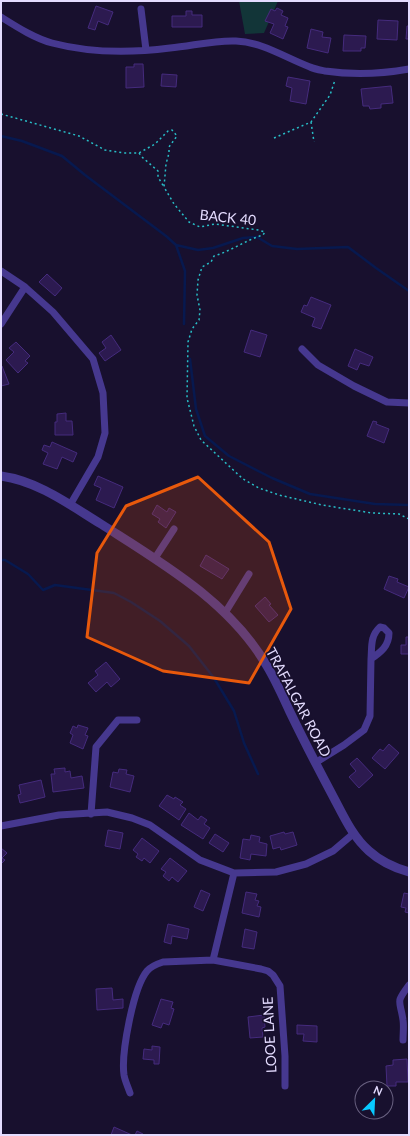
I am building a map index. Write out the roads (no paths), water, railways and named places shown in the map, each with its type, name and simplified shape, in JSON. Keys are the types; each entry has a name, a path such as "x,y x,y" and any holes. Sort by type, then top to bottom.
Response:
{"street":[{"path":"142,9 146,50"},
{"path":"1,17 24,31 51,43 80,48 109,51 146,50 203,43 237,41 262,46 311,68 337,73 380,73 409,69"},
{"path":"1,271 25,287 54,312 93,359 103,394 105,433 98,457 70,505"},
{"path":"1,324 25,287"},
{"path":"302,348 318,365 354,386 387,402 409,403"},
{"name":"TRAFALGAR ROAD","path":"1,476 14,478 44,490 70,505 155,558 191,584 225,613 248,638 268,666 315,763 354,834 369,851 389,864 409,872"},
{"path":"155,558 174,529"},
{"path":"225,613 249,574"},
{"path":"315,763 344,746 364,730 370,716 371,659"},
{"path":"91,814 96,747 118,720 137,720"},
{"path":"1,826 59,815 107,812 132,818 150,825 200,860 234,873 276,872 306,864 333,850 354,834"},
{"path":"213,960 234,873"},
{"name":"LOOE LANE","path":"130,1093 124,1076 126,1038 132,1009 143,977 155,964 163,962 213,960 268,971 277,980 280,986 285,1056 285,1086"},
{"path":"403,1040 403,1021 399,1004 400,997 409,985"}],"waterway":[{"path":"1,136 22,141 62,156 176,245 185,271 184,324"},
{"path":"176,245 198,250 213,248 243,238 257,237 272,246 297,249 348,247 409,291"},
{"path":"190,359 196,409 205,436 229,456 272,478 310,494 375,504 409,505"},
{"path":"1,560 5,560 28,574 43,590 55,585 114,593 160,621 189,646 214,678 234,711 244,743 258,774"}]}
